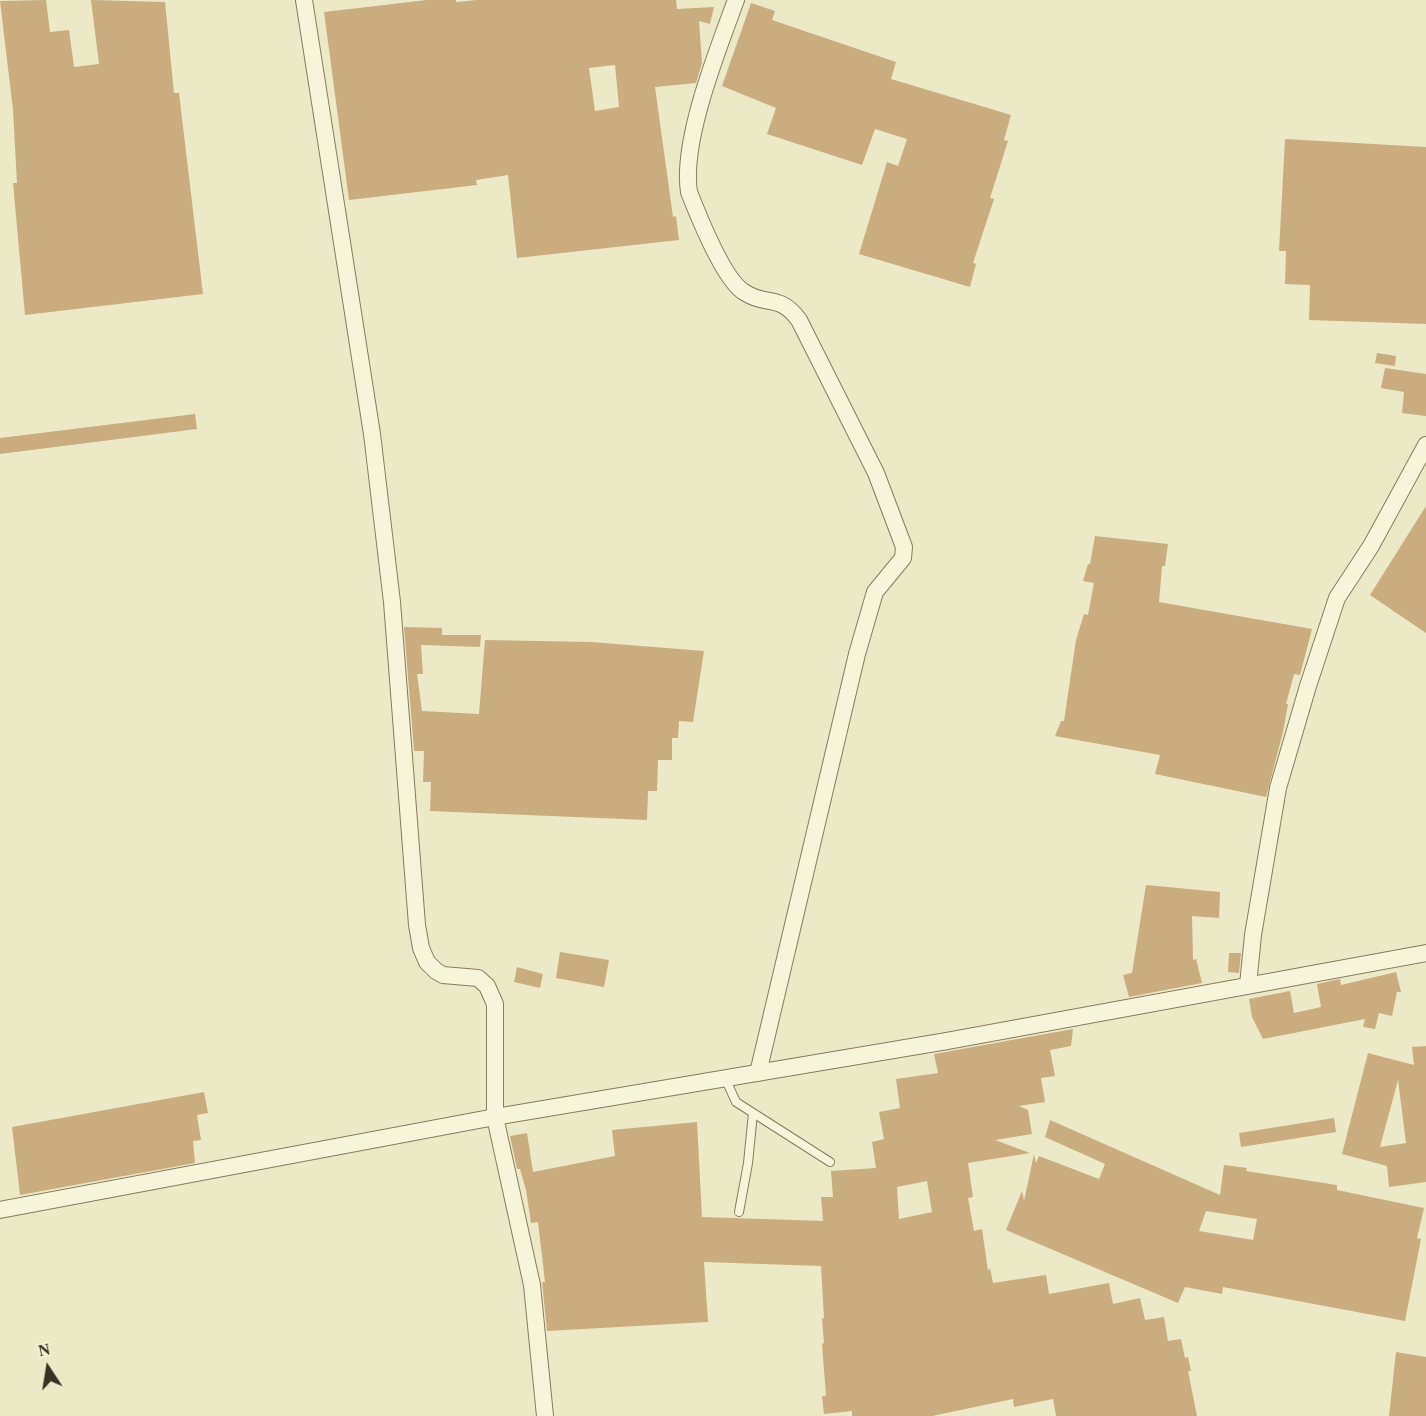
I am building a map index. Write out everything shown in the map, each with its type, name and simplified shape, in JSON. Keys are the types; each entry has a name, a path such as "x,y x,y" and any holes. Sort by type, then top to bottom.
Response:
{"street":[{"path":"304,0 372,434 392,602 417,925 421,948 427,962 443,975 478,978 492,994 495,1004 495,1117 532,1285 545,1416"},
{"path":"736,0 719,45 693,137 687,181 689,192 728,274 739,289 752,296 782,303 800,320 876,474 902,536 904,547 903,558 875,592 857,654 758,1073"},
{"path":"1248,985 1253,935 1278,788 1315,664 1337,598 1371,546 1426,445"},
{"path":"0,1210 495,1117 947,1041 1426,953"}],"lane":[{"path":"725,1078 732,1098 830,1162"},
{"path":"739,1212 753,1113"}],"building":[{"path":"46,0 50,32 69,30 74,67 99,64 91,0 165,2 174,93 179,93 203,294 25,315 13,183 17,183 13,110 0,1"},
{"path":"427,0 456,0 456,2 477,0 676,0 677,9 714,7 710,24 699,21 702,63 696,83 655,87 673,217 676,216 679,240 517,258 508,175 476,180 477,185 349,200 324,12","holes":["615,65 619,107 595,111 589,68"]},
{"path":"751,3 775,11 772,20 896,62 891,79 1011,115 1004,140 1008,141 990,198 994,199 973,263 976,264 970,287 859,254 887,162 898,166 907,139 875,129 862,165 767,134 776,108 722,86"},
{"path":"1285,139 1426,147 1426,324 1309,320 1310,285 1285,284 1286,251 1279,251"},
{"path":"1377,353 1396,356 1395,366 1375,363"},
{"path":"1385,368 1426,374 1426,416 1402,413 1404,392 1381,388"},
{"path":"195,414 197,429 0,454 0,438"},
{"path":"1426,506 1426,633 1370,595"},
{"path":"1095,536 1168,544 1165,566 1162,566 1159,602 1312,629 1300,675 1294,674 1286,704 1288,704 1283,732 1266,797 1155,774 1160,755 1055,736 1061,721 1064,721 1076,640 1084,614 1088,615 1094,583 1083,581 1088,564 1090,564"},
{"path":"404,627 442,628 442,635 481,635 480,647 421,645 423,674 417,674 422,711 479,714 485,640 591,642 704,651 693,722 679,721 678,738 672,738 672,760 658,760 657,791 648,791 647,820 430,811 431,782 423,782 424,751 414,751"},
{"path":"1146,885 1220,892 1219,918 1192,916 1193,960 1196,959 1202,983 1129,997 1123,975 1132,973"},
{"path":"560,952 609,960 604,987 556,978"},
{"path":"1229,953 1241,953 1239,973 1228,972"},
{"path":"517,967 543,974 540,988 514,982"},
{"path":"1396,972 1401,992 1397,992 1392,1016 1379,1013 1375,1029 1363,1027 1365,1019 1263,1039 1252,1017 1249,999 1290,991 1294,1013 1321,1007 1317,984 1340,979 1341,985"},
{"path":"1073,1029 1071,1046 1050,1050 1055,1076 1041,1078 1045,1102 1019,1106 1028,1110 1032,1134 995,1140 1030,1153 968,1163 973,1197 968,1198 974,1231 982,1229 988,1271 990,1268 993,1283 1046,1275 1049,1294 1109,1283 1113,1304 1140,1298 1145,1320 1164,1317 1168,1341 1181,1339 1185,1358 1188,1357 1191,1371 1188,1371 1197,1416 1056,1416 1053,1399 1014,1407 1013,1399 932,1416 852,1416 852,1411 824,1414 822,1396 826,1396 822,1344 824,1343 822,1319 824,1318 821,1266 704,1262 708,1322 547,1331 542,1282 545,1282 538,1222 531,1223 526,1190 520,1169 517,1169 510,1136 527,1133 533,1172 615,1156 612,1130 697,1122 702,1217 823,1221 821,1197 833,1197 831,1171 876,1168 872,1142 884,1139 879,1112 900,1108 896,1079 938,1073 934,1054","holes":["927,1181 932,1212 899,1219 897,1187"]},
{"path":"1426,1046 1426,1182 1389,1187 1387,1166 1342,1154 1368,1053 1414,1065 1412,1047","holes":["1398,1080 1406,1143 1380,1147"]},
{"path":"204,1092 208,1113 197,1115 201,1140 193,1141 195,1163 20,1195 12,1127"},
{"path":"1334,1118 1336,1132 1241,1147 1239,1133"},
{"path":"1050,1120 1220,1195 1224,1165 1247,1168 1246,1171 1337,1185 1337,1190 1424,1208 1417,1238 1421,1239 1405,1321 1223,1287 1222,1294 1185,1287 1178,1303 1006,1230 1022,1191 1024,1201 1034,1154 1036,1163 1039,1156 1099,1179 1105,1164 1045,1137","holes":["1206,1211 1257,1219 1253,1240 1199,1231"]},
{"path":"1396,1352 1426,1357 1426,1416 1389,1416"}]}
